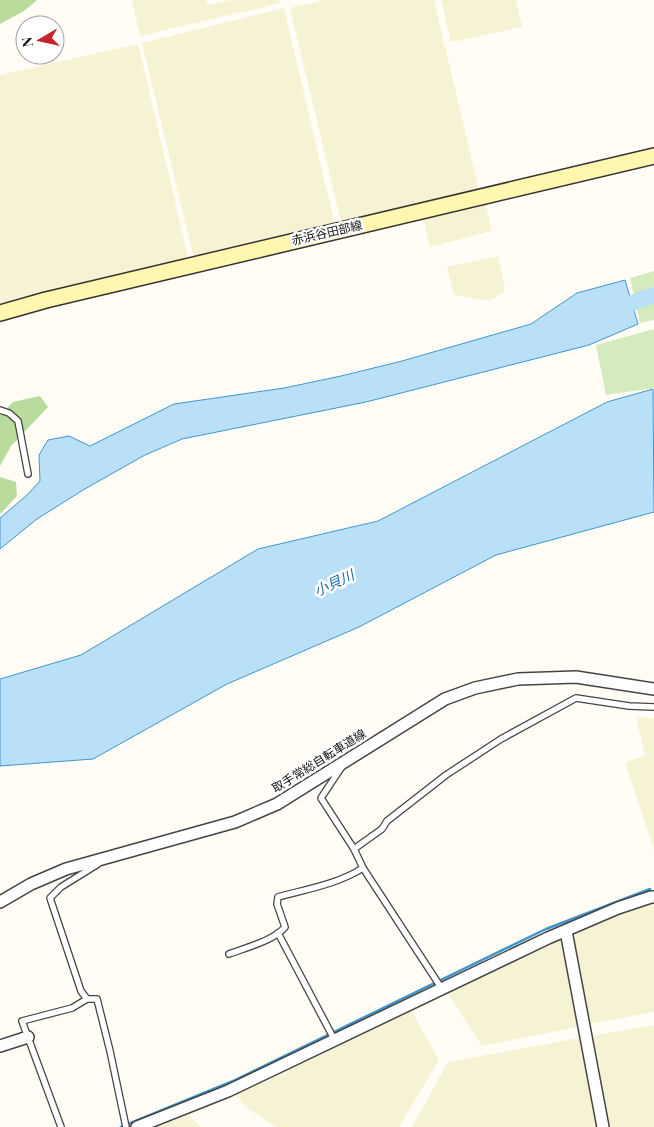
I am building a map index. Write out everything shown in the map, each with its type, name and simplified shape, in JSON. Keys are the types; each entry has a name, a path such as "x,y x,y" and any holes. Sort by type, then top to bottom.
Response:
{"main road":[{"name":"赤浜谷田部線","path":"0,313 55,298 654,156"}],"street":[{"name":"取手常総自転車道線","path":"0,902 32,884 66,869 235,822 277,804 445,699 475,688 518,678 576,677 654,689"},
{"path":"137,1127 228,1091 334,1039 566,931 618,908 653,896"},
{"path":"566,931 603,1127"},
{"path":"0,1046 28,1038"}],"lane":[{"path":"0,410 9,413 18,421 28,474"},
{"path":"354,849 382,830 387,821 454,770 501,738 576,698 629,706 654,707"},
{"path":"346,760 321,798 354,849 363,868 442,989"},
{"path":"87,1000 82,991 50,898 60,887 112,856"},
{"path":"229,954 278,933 285,927 277,904 278,897 336,882 351,876 363,868"},
{"path":"278,933 334,1039"},
{"path":"61,1127 22,1021 72,1008 87,1000 96,999 110,1051 126,1127"}],"shaded area":[{"path":"132,0 206,0 208,5 231,0 279,0 280,3 140,36"},
{"path":"326,0 434,0 479,190 341,222 290,8"},
{"path":"441,0 516,0 522,27 451,42"},
{"path":"284,8 335,226 194,259 142,43"},
{"path":"138,44 189,261 44,293 0,305 0,75 45,65 65,65 65,60"},
{"path":"485,202 492,231 430,247 423,217"},
{"path":"498,256 505,288 503,293 488,301 454,295 447,267"},
{"path":"636,716 654,719 654,850 625,762 645,756"},
{"path":"648,902 654,903 654,1012 589,1024 572,933"},
{"path":"562,935 578,1027 482,1046 446,991"},
{"path":"411,1010 439,1060 399,1127 276,1127 246,1107 234,1092"},
{"path":"654,1025 654,1127 608,1127 591,1036"},
{"path":"579,1038 597,1127 412,1127 448,1062"},
{"path":"185,1113 201,1127 151,1127"}],"green space":[{"path":"0,0 37,0 24,11 0,24"},
{"path":"654,271 654,320 640,323 630,278"},
{"path":"654,329 654,388 606,395 596,345"},
{"path":"40,396 48,407 11,446 0,466 0,415 13,402"},
{"path":"0,477 16,482 17,496 0,514"}],"water":[{"path":"625,280 638,324 589,345 366,402 182,439 145,455 83,490 37,519 0,549 0,518 26,496 40,481 39,455 48,440 69,436 90,446 174,404 284,388 402,361 531,324 577,293"},
{"name":"小貝川","path":"653,389 654,512 496,555 359,627 227,684 93,759 0,766 0,679 81,655 258,549 378,521 607,402"}],"waterway":[{"path":"613,310 654,295"},
{"path":"121,1127 233,1081 546,929 650,889"}]}
